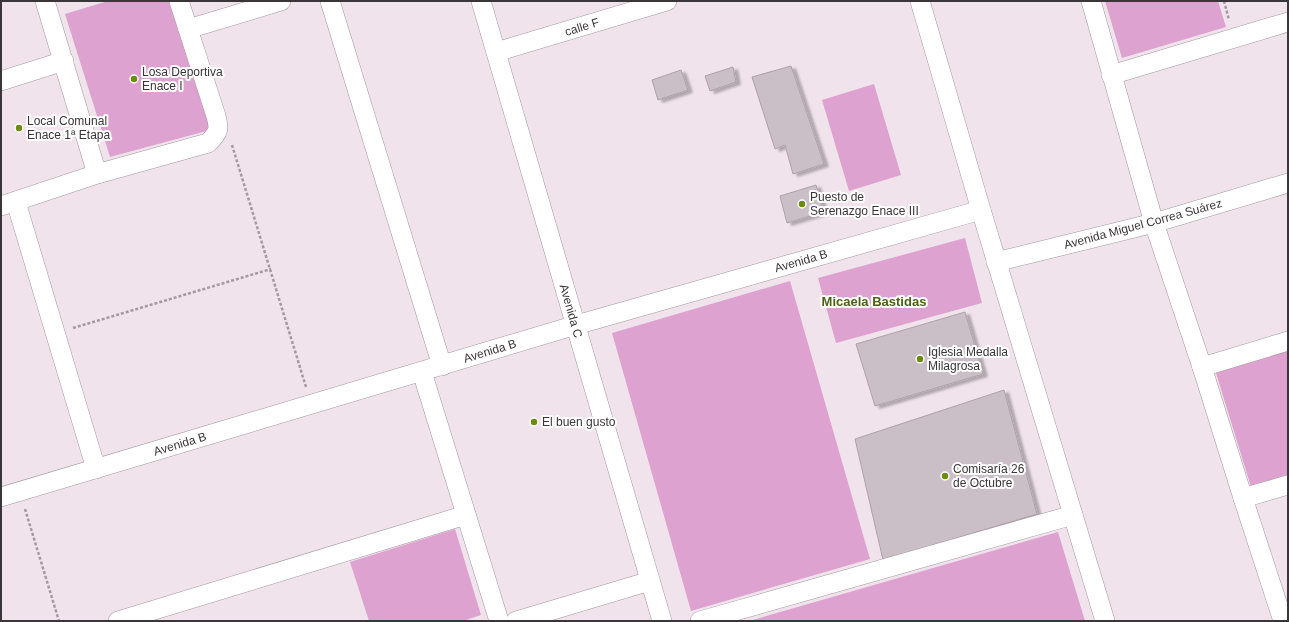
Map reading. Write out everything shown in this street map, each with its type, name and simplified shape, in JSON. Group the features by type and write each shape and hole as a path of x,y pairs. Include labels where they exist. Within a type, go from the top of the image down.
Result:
{"street":[{"path":"45,1 97,174"},
{"path":"96,468 55,333 8,204 97,174 208,144 216,136 219,127 216,116 179,1"},
{"path":"188,29 281,1"},
{"path":"330,1 442,366"},
{"name":"Avenida C","path":"481,1 662,621"},
{"name":"calle F","path":"496,52 667,1"},
{"path":"920,1 996,262 1105,621"},
{"path":"1091,1 1154,223 1202,367 1242,498 1283,621"},
{"path":"1111,75 1288,22"},
{"path":"1,81 64,62"},
{"name":"Avenida Miguel Correa Suárez","path":"996,262 1154,223 1288,183"},
{"name":"Avenida B","path":"1,497 576,325 981,210"},
{"path":"1202,367 1288,341"},
{"path":"422,372 499,621"},
{"path":"1242,498 1288,485"},
{"path":"118,621 466,515"},
{"path":"700,621 1073,515"},
{"path":"516,621 650,580"}],"path":[{"path":"231,141 311,404"},
{"path":"55,333 271,269"},
{"path":"19,492 58,621"}],"shaded area":[{"path":"108,1 172,1 214,129 110,157 65,14"},
{"path":"1105,1 1218,1 1226,27 1122,58"},
{"path":"874,84 901,175 849,191 822,100"},
{"path":"965,238 982,303 836,343 818,278"},
{"path":"790,281 870,559 691,611 612,333"},
{"path":"1288,350 1288,475 1251,487 1216,373"},
{"path":"455,529 481,615 463,621 369,621 350,562"},
{"path":"1058,532 1085,621 749,621"}],"building":[{"path":"791,66 824,164 793,174 785,145 775,149 752,77"},
{"path":"733,67 736,82 710,91 705,76"},
{"path":"681,70 688,90 658,100 652,80"},
{"name":"Puesto de Serenazgo Enace III","path":"816,185 824,212 787,223 780,196"},
{"name":"Iglesia Medalla Milagrosa","path":"965,312 983,374 875,406 856,344"},
{"name":"Comisaría 26 de Octubre","path":"1004,390 1037,514 883,560 855,439"}],"place":[{"name":"Losa Deportiva Enace I","path":"134,79"},
{"name":"Local Comunal Enace 1ª Etapa","path":"19,128"},
{"name":"Puesto de Serenazgo Enace III","path":"802,204"},
{"name":"Iglesia Medalla Milagrosa","path":"920,359"},
{"name":"El buen gusto","path":"534,422"},
{"name":"Comisaría 26 de Octubre","path":"945,476"}],"district":[{"name":"Micaela Bastidas","path":"874,301"}]}
